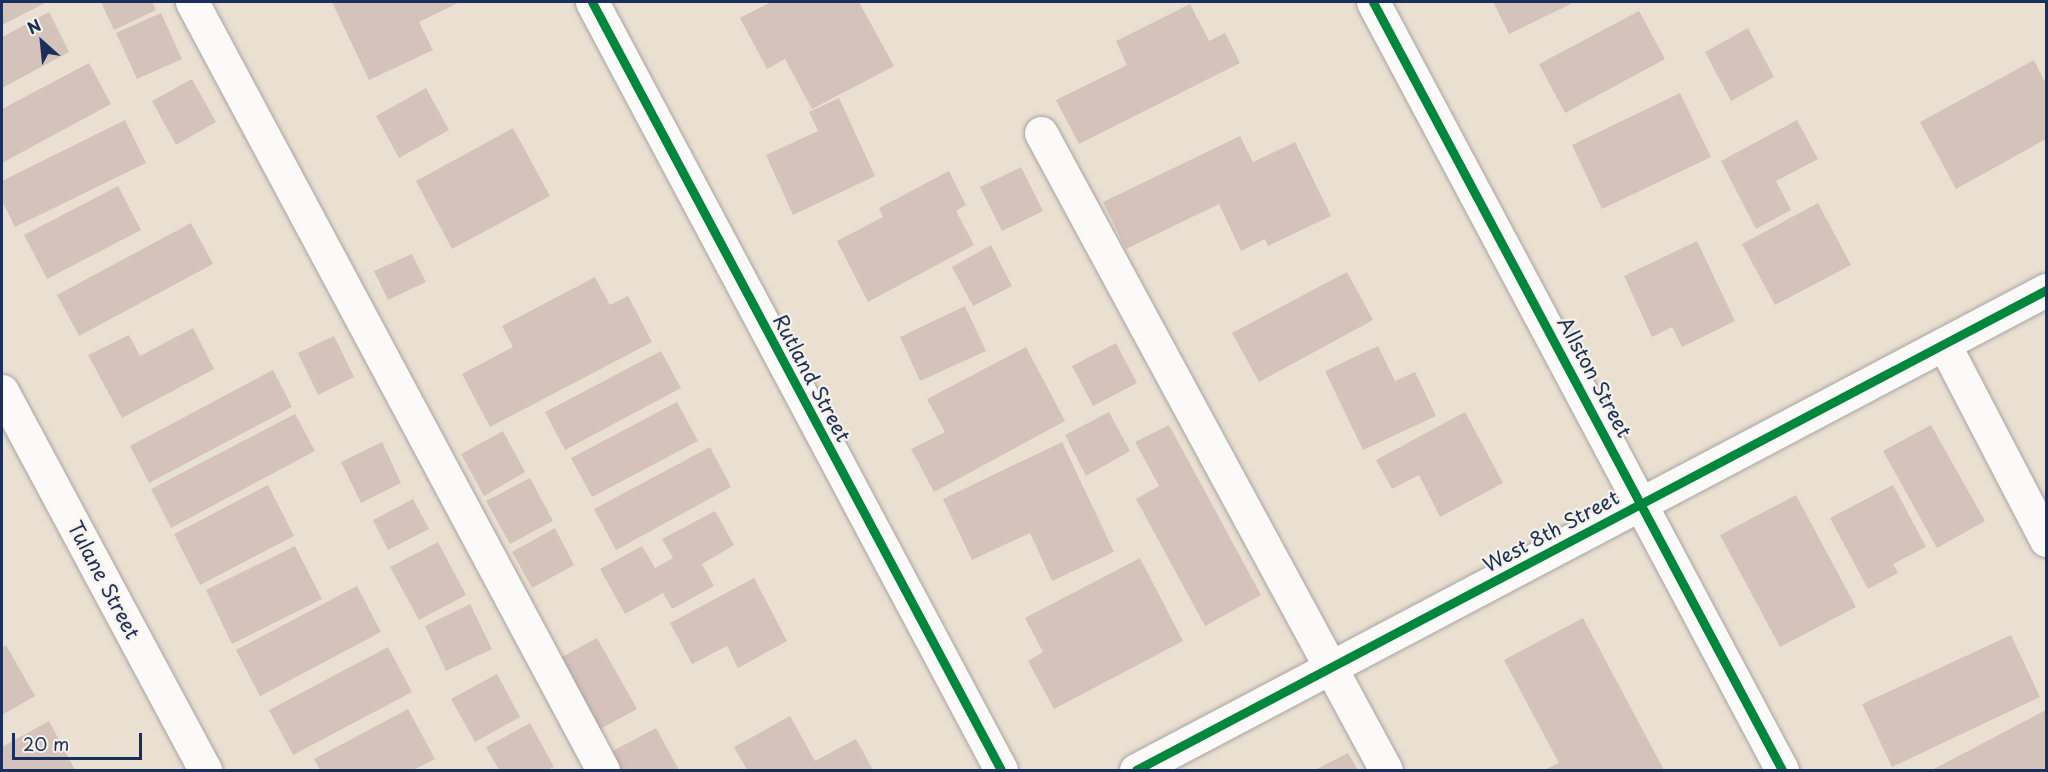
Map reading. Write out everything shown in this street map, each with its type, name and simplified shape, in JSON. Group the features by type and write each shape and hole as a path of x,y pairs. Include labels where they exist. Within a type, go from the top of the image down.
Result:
{"street":[{"path":"192,2 603,771"},
{"name":"Rutland Street","path":"592,2 1001,771"},
{"name":"Allston Street","path":"1374,2 1642,503 1782,771"},
{"path":"1041,133 1332,667 1386,771"},
{"name":"West 8th Street","path":"1136,771 2046,290"},
{"path":"1944,344 2046,540"},
{"name":"Tulane Street","path":"2,391 205,771"}],"building":[{"path":"2,2 47,2 2,25"},
{"path":"101,2 152,2 156,10 114,30"},
{"path":"332,2 460,2 419,22 433,50 369,80"},
{"path":"771,2 859,2 894,66 812,109 785,59 767,69 740,18"},
{"path":"1493,2 1575,2 1509,34"},
{"path":"1190,4 1209,41 1225,33 1240,63 1079,144 1056,100 1127,65 1116,41"},
{"path":"1639,11 1665,59 1565,113 1539,64"},
{"path":"49,12 69,52 2,88 2,37"},
{"path":"161,13 182,59 137,79 116,33"},
{"path":"1748,28 1774,77 1731,101 1705,52"},
{"path":"2034,60 2046,84 2046,139 1956,189 1920,122"},
{"path":"89,63 111,104 2,163 2,109"},
{"path":"192,79 216,122 176,145 152,101"},
{"path":"426,88 449,130 399,158 376,116"},
{"path":"1680,93 1711,157 1602,209 1572,145"},
{"path":"839,98 875,176 793,215 766,155 818,131 809,112"},
{"path":"125,120 146,163 15,227 2,201 2,181"},
{"path":"1797,120 1818,159 1776,181 1791,210 1756,229 1721,161"},
{"path":"513,128 550,196 452,249 416,181"},
{"path":"1240,136 1253,162 1295,142 1331,216 1268,246 1265,239 1241,251 1219,204 1126,249 1103,202"},
{"path":"1021,167 1043,211 1002,231 980,187"},
{"path":"949,171 966,205 956,211 974,245 868,302 837,241 883,217 879,208"},
{"path":"118,186 141,230 47,279 24,235"},
{"path":"1818,203 1851,265 1775,305 1742,244"},
{"path":"191,223 213,264 79,336 57,295"},
{"path":"1697,241 1735,321 1682,347 1672,327 1652,337 1624,276"},
{"path":"991,245 1012,286 973,306 952,267"},
{"path":"412,254 426,282 388,300 374,271"},
{"path":"1347,272 1373,320 1259,382 1232,333"},
{"path":"595,277 610,305 628,296 652,342 490,427 462,374 513,347 502,326"},
{"path":"965,306 986,351 920,381 900,337"},
{"path":"193,328 214,369 122,418 88,355 129,335 140,356"},
{"path":"334,336 354,377 318,395 298,353"},
{"path":"1116,343 1137,383 1093,406 1072,366"},
{"path":"1378,346 1395,381 1415,372 1436,416 1363,450 1325,371"},
{"path":"1026,347 1065,421 934,492 911,449 945,432 927,399"},
{"path":"661,351 681,388 565,450 545,412"},
{"path":"273,370 292,407 149,483 130,446"},
{"path":"677,402 698,441 592,497 571,458"},
{"path":"1109,412 1130,451 1086,476 1065,435"},
{"path":"1465,412 1503,483 1440,517 1419,475 1392,489 1376,460"},
{"path":"295,414 315,451 171,528 151,489"},
{"path":"1169,425 1261,595 1205,626 1136,499 1159,486 1135,442"},
{"path":"1931,425 1985,521 1937,548 1883,451"},
{"path":"503,431 525,472 484,496 461,454"},
{"path":"382,442 401,483 361,503 341,462"},
{"path":"1062,442 1114,552 1052,581 1030,533 972,560 943,499"},
{"path":"710,447 731,487 616,550 594,509"},
{"path":"530,478 553,521 510,544 486,501"},
{"path":"268,485 294,536 200,585 174,534"},
{"path":"1893,485 1926,547 1893,564 1898,573 1868,589 1830,518"},
{"path":"1796,495 1856,607 1780,647 1720,535"},
{"path":"413,499 429,529 388,550 373,520"},
{"path":"715,511 734,545 702,564 714,586 672,609 663,593 625,614 600,569 642,546 655,568 673,558 662,539"},
{"path":"555,528 574,565 532,588 512,552"},
{"path":"438,542 466,595 419,620 390,567"},
{"path":"295,546 322,599 232,644 206,590"},
{"path":"1140,558 1183,641 1054,709 1028,661 1043,652 1025,618"},
{"path":"754,578 787,641 738,668 727,646 692,664 670,623"},
{"path":"357,586 381,632 260,696 236,650"},
{"path":"470,604 492,649 446,671 425,626"},
{"path":"1583,618 1664,770 1544,770 1559,763 1504,660"},
{"path":"2011,635 2040,697 1892,767 1862,704"},
{"path":"597,638 637,709 600,729 560,658"},
{"path":"6,645 35,696 2,715 2,648"},
{"path":"388,647 412,692 293,755 269,710"},
{"path":"497,674 520,717 475,742 451,699"},
{"path":"408,709 435,759 413,770 320,770 314,759"},
{"path":"2046,710 2046,770 1932,770"},
{"path":"790,716 815,761 856,739 873,770 747,770 734,747"},
{"path":"49,721 75,770 2,770 2,747"},
{"path":"530,723 554,767 547,770 499,770 486,747"},
{"path":"656,728 679,770 615,770 607,754"},
{"path":"1348,753 1358,770 1315,770"}],"cycle path":[{"path":"592,2 1001,770"},
{"path":"1373,2 1782,770"},
{"path":"1136,770 2046,290"}]}
